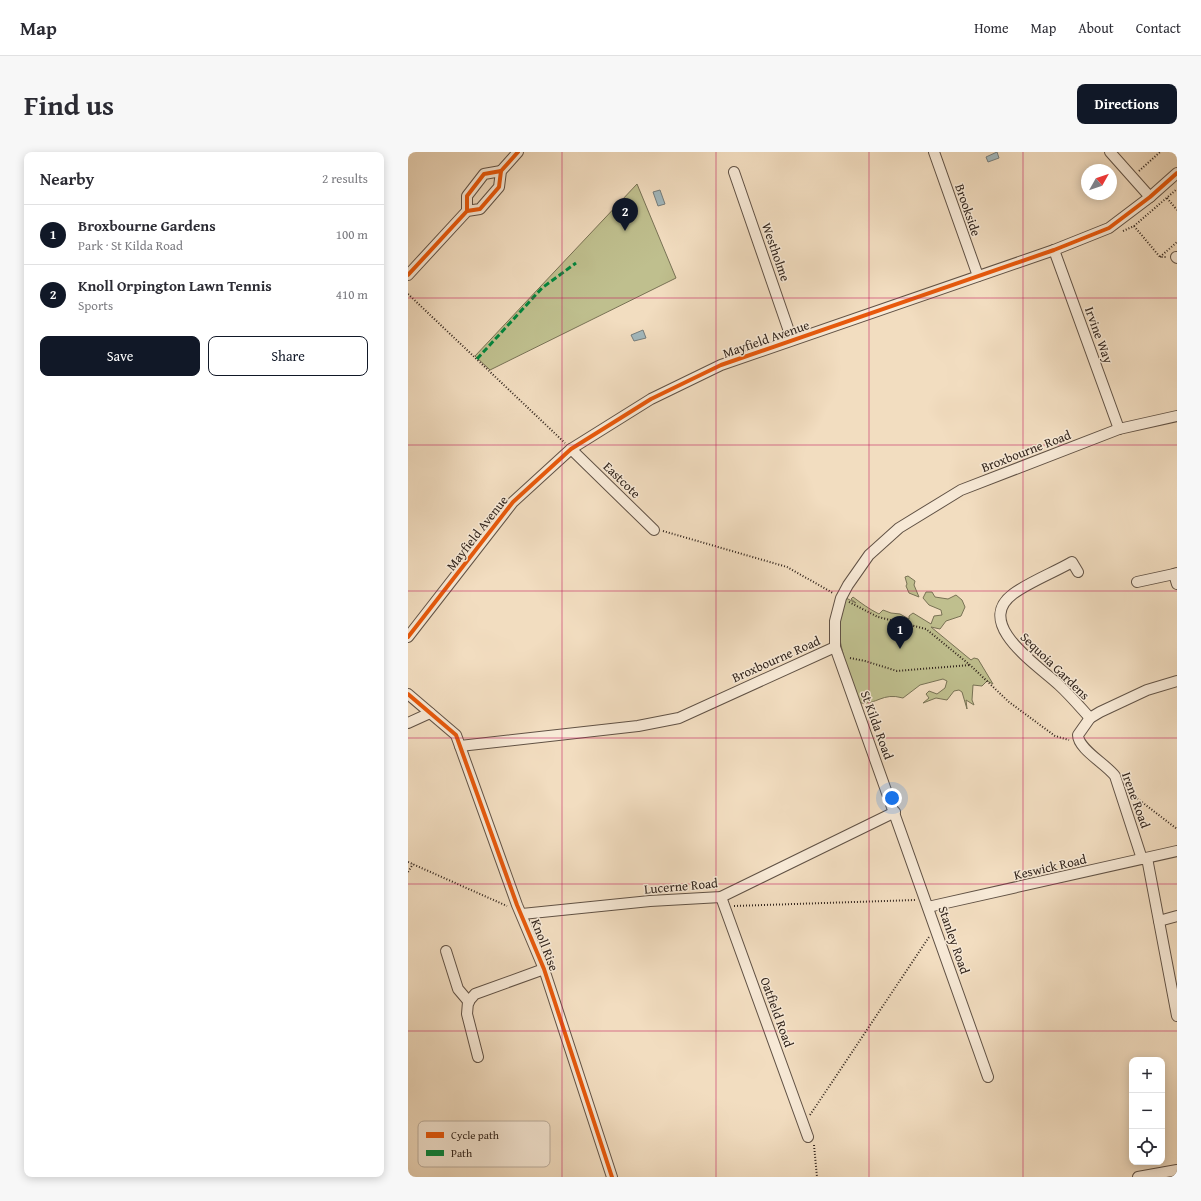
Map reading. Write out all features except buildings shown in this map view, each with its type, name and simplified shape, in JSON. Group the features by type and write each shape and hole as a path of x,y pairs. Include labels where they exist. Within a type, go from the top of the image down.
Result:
{"street":[{"path":"408,275 467,211 480,209 499,187 501,171 518,152"},
{"name":"Brookside","path":"934,152 978,276"},
{"path":"1110,152 1150,197"},
{"path":"467,211 467,196 484,174 501,171"},
{"name":"Westholme","path":"734,172 792,340"},
{"name":"Mayfield Avenue","path":"408,637 513,502 571,449 651,399 714,368 1054,250 1109,228 1150,197 1177,173"},
{"name":"Irvine Way","path":"1054,250 1119,429"},
{"name":"Broxbourne Road","path":"460,746 638,726 679,718 836,647 835,621 841,598 861,565 878,546 899,528 929,508 961,490 1119,429 1177,416"},
{"name":"Eastcote","path":"571,449 654,530"},
{"name":"Sequoia Gardens","path":"1078,572 1072,562 1013,594 1005,604 1000,615 1003,630 1011,642 1022,654 1060,686 1090,718"},
{"path":"1137,582 1176,573 1177,584"},
{"name":"St Kilda Road","path":"836,647 895,812"},
{"path":"1078,740 1078,735 1090,718 1147,690 1177,681"},
{"name":"Knoll Rise","path":"408,694 456,735 520,910 544,969 608,1176"},
{"path":"408,723 430,713"},
{"name":"Irene Road","path":"1078,740 1081,745 1109,768 1115,776 1145,859 1159,920 1177,1016"},
{"name":"Lucerne Road","path":"520,910 650,901 723,902 895,812"},
{"name":"Stanley Road","path":"895,812 988,1077"},
{"name":"Keswick Road","path":"927,904 1177,852"},
{"name":"Oatfield Road","path":"723,902 808,1137"},
{"path":"1159,920 1177,916"},
{"path":"446,951 458,989 469,1002"},
{"path":"478,1056 467,1014 469,1002 475,994 544,969"},
{"path":"1138,1177 1177,1170"}],"path":[{"path":"1132,177 1160,152"},
{"path":"1134,226 1177,189"},
{"path":"1167,198 1177,210"},
{"path":"1125,215 1160,257 1177,258"},
{"path":"408,294 571,449"},
{"path":"654,530 666,531 787,567 878,617 926,629 970,665 1009,702 1054,736 1078,740"},
{"path":"850,658 870,662 897,671 970,665"},
{"path":"1118,784 1177,829"},
{"path":"408,862 505,906 520,910"},
{"path":"408,872 413,864"},
{"path":"723,902 927,904"},
{"path":"804,1124 936,927"},
{"path":"808,1137 815,1146 817,1177"}],"green space":[{"path":"637,184 676,278 490,370 475,356"},
{"path":"908,576 915,581 914,585 919,597 909,593 906,586 907,584 905,577"},
{"path":"926,592 932,592 935,597 948,599 956,595 962,600 965,607 961,616 946,621 940,629 931,627 971,660 974,658 978,659 993,684 987,681 982,686 973,685 972,700 974,705 966,700 967,709 962,692 959,690 954,691 947,700 936,698 923,703 929,698 926,694 929,691 937,694 945,688 947,681 943,679 920,685 903,698 885,697 871,702 860,703 846,664 839,634 840,618 846,598 856,603 851,599 853,597 879,614 883,610 900,614 909,619 909,616 913,613 931,624 934,616 942,615 941,610 929,605 923,598"}],"water":[{"path":"997,152 999,158 988,162 986,157"},
{"path":"660,190 665,204 658,206 653,192"},
{"path":"643,330 646,338 634,341 631,335"}],"marked path":[{"path":"477,359 542,288 576,263"}],"cycle path":[{"path":"408,275 467,211 480,209 499,187 501,171 518,152"},
{"path":"467,211 467,196 484,174 501,171"},
{"path":"408,637 513,502 571,449 651,399 721,365 1054,250 1109,228 1150,197 1177,173"},
{"path":"408,694 456,735 517,905 544,969 612,1177"}],"place":[{"name":"Knoll Orpington Lawn Tennis","path":"625,231"},
{"name":"Broxbourne Gardens","path":"900,649"}]}
